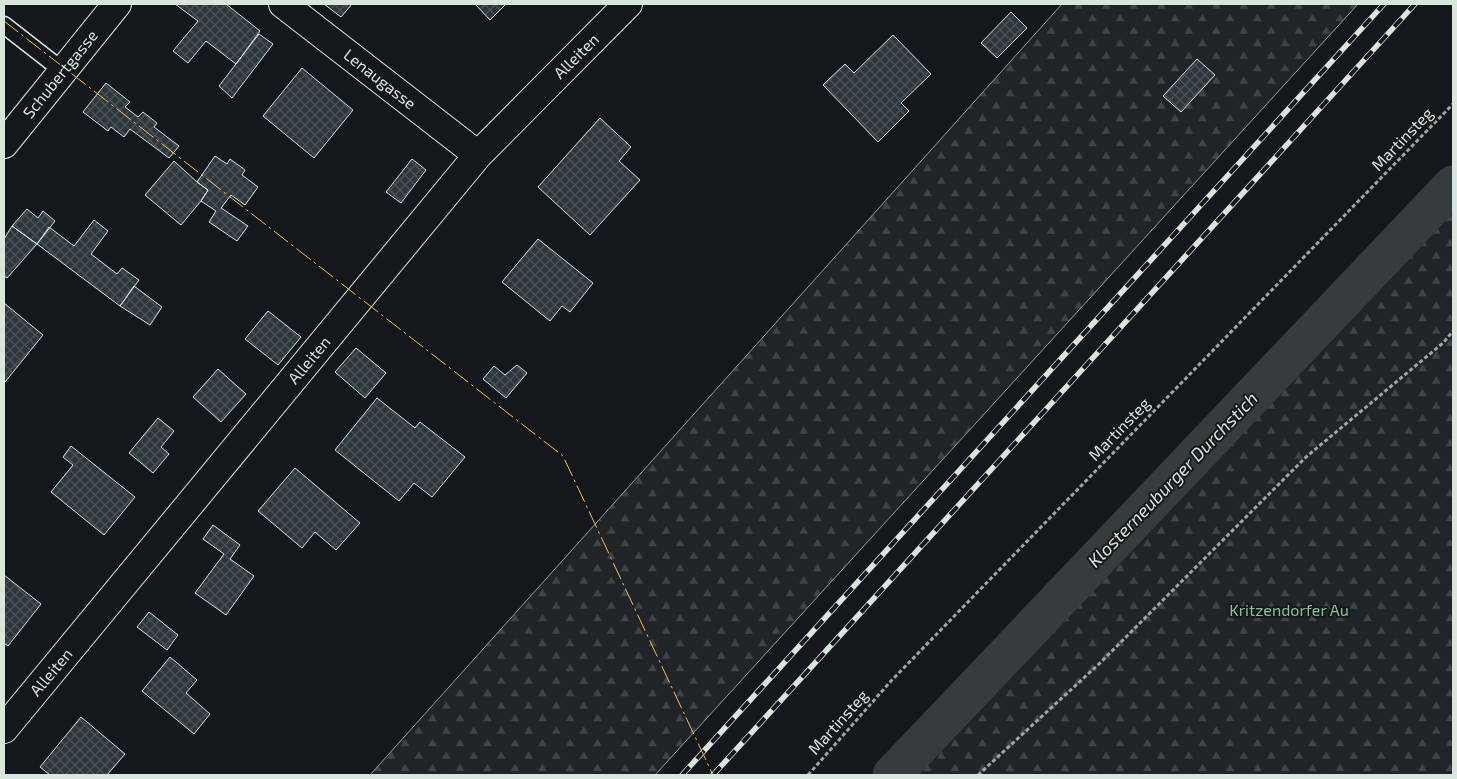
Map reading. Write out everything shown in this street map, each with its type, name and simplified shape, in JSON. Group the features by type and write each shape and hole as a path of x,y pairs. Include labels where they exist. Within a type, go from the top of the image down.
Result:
{"street":[{"name":"Schubertgasse","path":"4,144 117,4"},
{"name":"Lenaugasse","path":"283,4 478,155"},
{"name":"Alleiten","path":"4,729 478,155 628,4"}],"lane":[{"path":"4,24 63,71"}],"path":[{"name":"Martinsteg","path":"808,775 891,681 1453,104"},
{"path":"978,775 1100,663 1306,457 1443,342 1453,331"}],"green space":[{"path":"1062,4 1358,4 655,775 370,775"},
{"name":"Kritzendorfer Au","path":"1453,192 1453,775 908,775"}],"building":[{"path":"175,4 226,4 260,31 236,64 206,41 188,63 173,51 198,21"},
{"path":"324,4 352,4 341,17"},
{"path":"475,4 506,4 490,20"},
{"path":"1011,12 1027,28 997,58 981,43"},
{"path":"259,34 273,44 232,98 219,86"},
{"path":"893,35 931,74 901,103 909,111 878,142 823,85 845,64 854,73"},
{"path":"1197,59 1215,75 1181,112 1163,96"},
{"path":"302,68 353,110 314,158 263,116"},
{"path":"106,83 130,102 125,107 138,117 143,112 157,123 154,127 179,146 169,158 130,129 124,137 111,127 108,131 83,112"},
{"path":"600,118 631,147 619,161 640,180 590,235 538,187"},
{"path":"215,156 227,164 230,159 245,170 242,175 258,187 245,205 231,195 221,208 248,226 237,241 209,222 216,211 201,201 208,190 197,182"},
{"path":"412,159 426,170 401,203 386,192"},
{"path":"174,161 208,190 181,225 145,195"},
{"path":"27,209 38,218 43,211 55,221 37,244 12,226"},
{"path":"94,220 108,231 91,254 117,274 122,268 139,280 120,306 37,244 49,227 74,246"},
{"path":"12,226 37,244 7,278 4,276 4,239"},
{"path":"538,239 593,283 570,312 562,306 550,321 502,282"},
{"path":"134,286 162,307 150,325 120,306"},
{"path":"4,303 43,335 5,382 4,380"},
{"path":"268,311 301,337 278,365 245,339"},
{"path":"356,348 386,373 365,398 335,372"},
{"path":"517,365 527,373 506,398 483,379 494,366 505,375"},
{"path":"218,369 246,394 221,422 193,397"},
{"path":"377,398 415,428 420,422 465,457 432,497 414,483 399,501 335,450"},
{"path":"158,418 174,431 161,447 169,454 153,473 129,453"},
{"path":"71,446 135,497 104,535 51,492 73,465 63,457"},
{"path":"295,468 360,523 336,550 315,532 302,548 258,511"},
{"path":"213,525 240,545 230,559 254,576 226,615 195,593 224,554 203,539"},
{"path":"4,575 41,604 8,646 4,643"},
{"path":"149,612 178,635 167,650 137,627"},
{"path":"170,657 197,680 186,693 210,714 194,734 142,691"},
{"path":"81,717 125,754 107,775 50,775 40,767"}],"waterway":[{"name":"Klosterneuburger Durchstich","path":"892,775 1453,185"}],"railway":[{"path":"682,775 1384,4"},
{"path":"713,775 1415,4"}],"power":[{"path":"4,21 563,456 713,775"}]}
